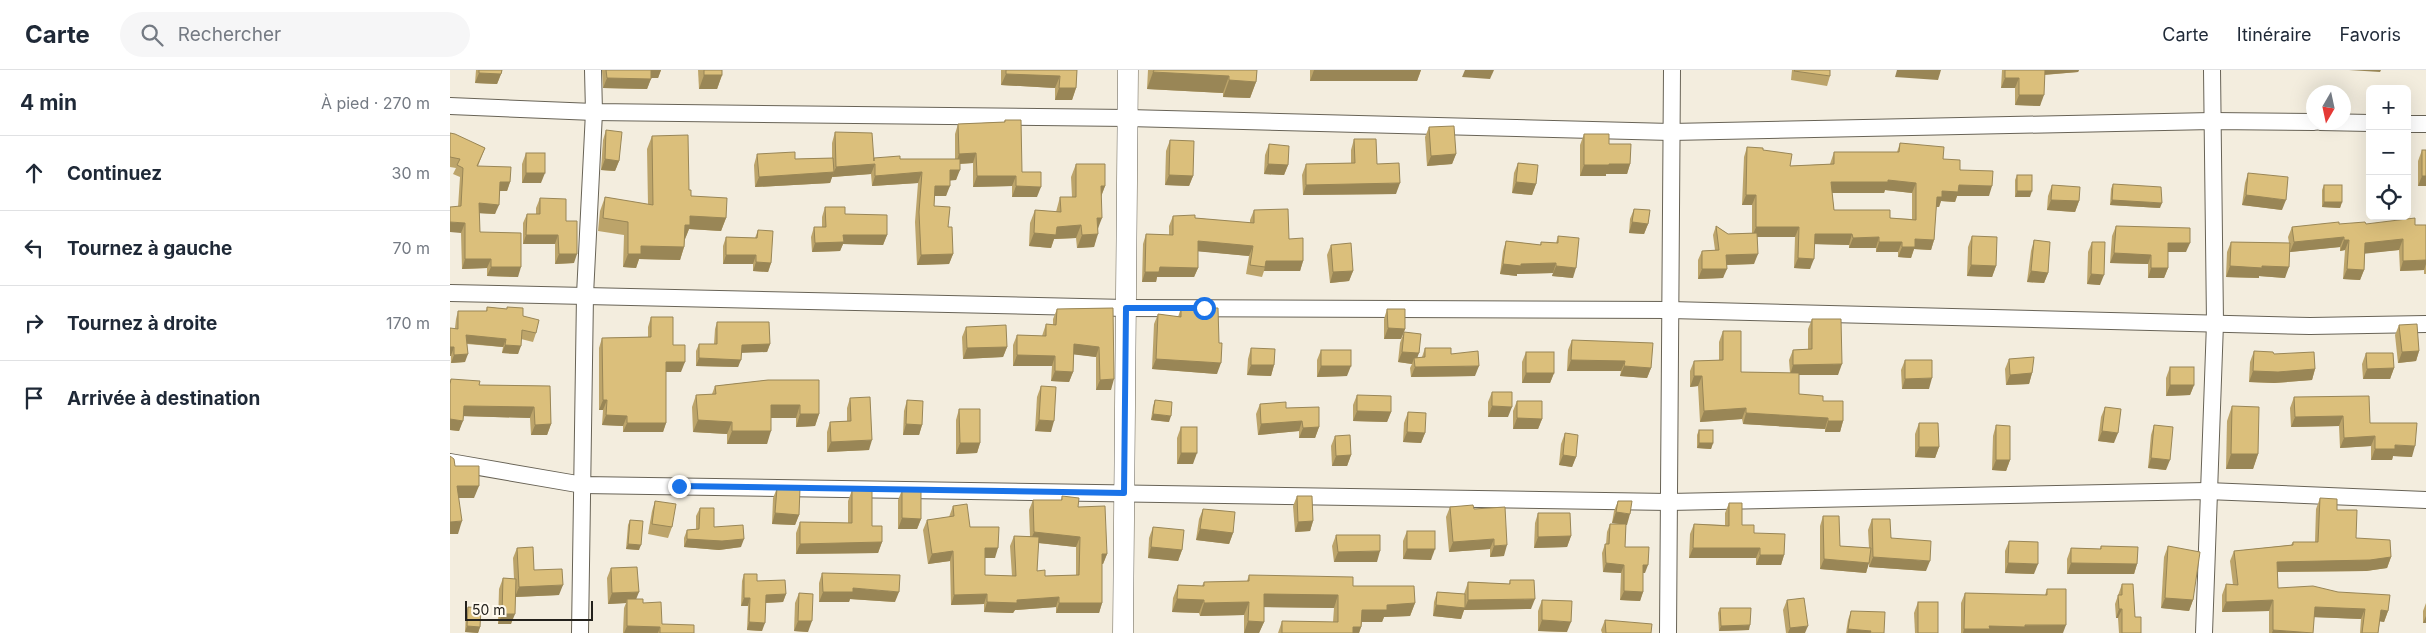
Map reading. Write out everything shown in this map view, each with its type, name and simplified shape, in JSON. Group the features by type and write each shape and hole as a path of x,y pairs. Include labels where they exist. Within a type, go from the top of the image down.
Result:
{"street":[{"path":"580,633 585,295 594,112 593,70"},
{"path":"1123,633 1128,70"},
{"path":"1668,633 1672,70"},
{"path":"2204,633 2207,491 2215,323 2212,70"},
{"path":"450,106 594,112 1128,118 1671,132 2212,121 2306,122"},
{"path":"2351,123 2366,123"},
{"path":"2411,124 2426,124"},
{"path":"450,293 1126,308 1670,310 2310,326 2426,324"},
{"path":"450,462 583,485 1669,502 2207,491 2426,500"}],"building":[{"path":"479,70 502,70 501,74 479,73"},
{"path":"606,70 651,70 651,79 607,78"},
{"path":"704,70 722,70 722,75 704,75"},
{"path":"1006,70 1077,70 1076,88 1059,88 1060,76 1006,74"},
{"path":"1154,70 1257,70 1256,82 1229,80 1229,76 1153,72"},
{"path":"1830,70 1830,76 1794,71"},
{"path":"2005,70 2045,70 2044,95 2019,95 2019,78 2005,78"},
{"path":"1005,120 1021,120 1022,172 1041,172 1041,187 1016,186 1016,176 977,176 976,153 959,154 958,124 1005,122"},
{"path":"1454,126 1456,154 1431,156 1429,127"},
{"path":"606,130 622,132 619,161 605,159"},
{"path":"835,132 872,133 874,161 874,158 900,156 900,159 960,159 960,170 950,170 950,186 935,186 934,206 950,207 948,227 952,227 953,254 921,255 919,212 922,172 875,176 875,164 836,167"},
{"path":"450,133 485,148 477,166 511,167 510,182 500,182 499,205 479,203 480,232 521,233 521,267 491,267 491,259 465,259 465,223 450,222 450,207 461,206 463,168 457,165 460,159 450,157"},
{"path":"1584,134 1609,134 1609,144 1631,144 1630,164 1584,165"},
{"path":"688,135 689,190 691,190 691,196 727,198 726,218 690,216 690,225 685,225 684,247 641,246 641,254 628,254 628,222 603,218 605,197 653,205 652,136"},
{"path":"1354,139 1376,139 1377,164 1399,163 1400,183 1306,185 1306,164 1355,163"},
{"path":"1170,140 1194,141 1193,176 1169,175"},
{"path":"1900,143 1944,147 1943,159 1960,160 1960,170 1993,171 1992,186 1959,185 1958,192 1942,191 1942,197 1937,197 1934,240 1915,239 1915,247 1902,247 1902,242 1879,242 1879,237 1853,238 1852,234 1815,234 1814,259 1798,258 1799,227 1756,227 1756,195 1746,195 1747,147 1792,154 1790,166 1834,164 1834,152 1899,152","holes":["1888,180 1916,183 1916,220 1890,218 1890,210 1834,210 1831,182 1888,182"]},
{"path":"1269,144 1289,146 1288,165 1268,164"},
{"path":"2422,150 2426,150 2426,176 2422,176"},
{"path":"795,152 795,159 833,158 834,172 759,177 757,154"},
{"path":"526,153 545,153 545,173 526,173"},
{"path":"1518,163 1538,165 1536,184 1516,182"},
{"path":"1076,164 1105,164 1105,186 1101,186 1102,218 1097,218 1098,234 1082,235 1081,225 1057,227 1056,235 1034,233 1035,210 1061,212 1060,197 1076,197"},
{"path":"2248,173 2288,177 2286,200 2246,195"},
{"path":"2017,175 2032,175 2032,191 2017,191"},
{"path":"2113,184 2161,187 2162,203 2112,200"},
{"path":"2052,185 2080,187 2079,201 2051,200"},
{"path":"2324,185 2342,185 2342,202 2324,202"},
{"path":"540,198 566,199 566,221 577,221 577,254 559,254 558,235 526,235 527,214 540,214"},
{"path":"825,207 845,207 845,214 887,215 887,235 843,235 844,242 815,243 814,227 826,227"},
{"path":"1288,209 1289,239 1303,238 1303,261 1266,261 1265,267 1250,265 1253,246 1198,241 1198,268 1160,267 1159,272 1145,272 1146,234 1173,235 1173,216 1195,215 1195,218 1254,223 1254,210"},
{"path":"1634,209 1650,210 1648,224 1632,222"},
{"path":"2415,218 2415,225 2426,225 2426,260 2403,261 2403,239 2365,243 2364,270 2347,269 2349,240 2344,240 2344,237 2294,242 2292,227 2339,222 2339,224 2365,222 2366,224"},
{"path":"1716,226 1728,234 1757,233 1758,254 1726,255 1727,269 1702,269 1702,251 1719,250"},
{"path":"2116,226 2190,228 2190,243 2168,243 2168,268 2151,268 2151,255 2114,253"},
{"path":"758,230 773,231 771,263 756,262 756,255 726,255 726,237 757,238"},
{"path":"1558,236 1579,238 1576,268 1556,266 1556,263 1521,264 1521,266 1503,264 1506,241 1541,245 1541,242 1558,243"},
{"path":"1972,236 1997,237 1996,266 1971,265"},
{"path":"2034,240 2050,242 2048,273 2031,271"},
{"path":"2092,242 2105,242 2104,275 2091,274"},
{"path":"2231,242 2290,243 2289,267 2230,266"},
{"path":"1351,243 1353,271 1333,272 1331,245"},
{"path":"487,307 523,308 523,316 539,320 536,333 522,330 521,346 505,345 506,339 466,335 468,354 454,355 454,347 450,347 450,328 458,329 458,311 487,311"},
{"path":"1113,308 1114,379 1100,380 1099,347 1074,344 1073,372 1055,371 1055,356 1017,355 1017,335 1046,336 1046,324 1056,325 1057,309"},
{"path":"1181,308 1218,308 1219,343 1222,343 1221,363 1156,359 1158,314 1181,317"},
{"path":"1387,309 1405,309 1405,329 1388,328"},
{"path":"651,317 673,317 673,345 685,345 685,362 666,362 666,423 627,423 627,416 606,415 607,400 603,400 602,338 651,337"},
{"path":"1812,319 1841,319 1842,364 1793,365 1793,350 1812,349"},
{"path":"717,322 769,322 770,344 742,345 741,360 699,358 699,344 717,344"},
{"path":"2417,324 2419,351 2402,352 2399,325"},
{"path":"1006,325 1007,347 967,348 966,327"},
{"path":"1723,331 1741,331 1741,372 1799,373 1799,394 1823,396 1823,401 1843,401 1843,421 1828,421 1828,418 1746,413 1746,408 1704,411 1702,376 1694,376 1694,361 1723,360"},
{"path":"1404,332 1421,334 1419,353 1402,352"},
{"path":"1572,340 1653,343 1651,368 1624,366 1625,361 1571,360"},
{"path":"1251,348 1275,349 1274,365 1251,365"},
{"path":"1425,348 1451,348 1451,354 1478,351 1479,366 1415,367 1414,358 1425,357"},
{"path":"1321,350 1351,350 1351,366 1321,366"},
{"path":"2254,351 2273,352 2274,354 2314,352 2315,369 2278,372 2253,371"},
{"path":"1526,352 1554,352 1554,373 1526,373"},
{"path":"2366,353 2393,353 2394,368 2367,369"},
{"path":"2034,357 2032,373 2010,375 2009,359"},
{"path":"1905,360 1932,360 1932,378 1905,379"},
{"path":"2170,367 2194,367 2194,385 2170,385"},
{"path":"451,379 480,381 479,385 550,386 551,424 535,425 534,407 464,406 463,421 450,419"},
{"path":"768,380 819,380 819,414 800,414 800,405 771,405 771,431 732,431 732,422 698,420 696,395 716,394 715,386"},
{"path":"1041,386 1056,387 1054,421 1039,420"},
{"path":"1492,392 1512,392 1512,407 1492,406"},
{"path":"1357,395 1391,396 1391,412 1357,411"},
{"path":"2369,396 2370,423 2417,423 2415,446 2395,445 2395,449 2375,449 2375,436 2344,438 2343,416 2295,417 2294,397"},
{"path":"870,397 872,440 831,442 830,422 851,421 850,398"},
{"path":"907,400 923,401 922,425 906,424"},
{"path":"1155,400 1172,402 1171,416 1153,414"},
{"path":"1517,401 1542,401 1542,419 1517,418"},
{"path":"1286,402 1286,408 1319,407 1319,427 1303,428 1302,421 1261,424 1260,404"},
{"path":"2232,406 2259,407 2258,454 2231,454"},
{"path":"2105,407 2121,409 2118,433 2102,431"},
{"path":"959,409 980,409 980,443 960,443"},
{"path":"1408,412 1426,413 1425,433 1407,432"},
{"path":"1919,423 1938,423 1939,447 1919,447"},
{"path":"1996,425 2010,426 2010,460 1996,460"},
{"path":"2154,425 2173,427 2170,460 2151,458"},
{"path":"1181,427 1197,427 1197,453 1181,453"},
{"path":"1699,430 1713,430 1713,443 1699,443"},
{"path":"1565,433 1578,435 1576,457 1563,455"},
{"path":"1350,435 1351,455 1336,456 1335,436"},
{"path":"450,456 454,459 455,466 479,466 479,486 457,486 462,521 450,522"},
{"path":"777,488 800,488 799,515 775,513"},
{"path":"852,490 872,491 872,526 882,526 882,542 800,544 800,522 852,523"},
{"path":"902,490 921,490 921,519 902,518"},
{"path":"1062,496 1079,498 1078,507 1105,506 1107,554 1102,554 1102,603 1059,603 1059,597 1017,600 1017,603 987,602 987,594 954,595 953,551 932,554 927,520 954,516 953,506 967,504 970,527 999,527 998,548 985,548 985,575 1016,576 1014,536 1039,537 1037,571 1045,570 1045,576 1079,575 1080,537 1034,532 1033,500 1062,500"},
{"path":"1297,496 1312,496 1313,521 1298,522"},
{"path":"2320,498 2337,499 2337,510 2357,510 2356,538 2390,540 2391,557 2370,560 2277,562 2278,588 2313,586 2338,592 2390,595 2388,611 2381,610 2378,633 2362,633 2365,609 2315,607 2313,633 2273,630 2273,600 2226,602 2226,584 2238,585 2234,551 2293,545 2293,542 2318,542"},
{"path":"655,501 676,504 672,527 652,524"},
{"path":"1618,501 1632,501 1630,514 1616,512"},
{"path":"1729,503 1742,503 1742,525 1754,525 1754,533 1785,534 1784,555 1760,555 1760,548 1693,548 1694,524 1729,526"},
{"path":"1473,505 1474,509 1505,507 1507,545 1494,546 1494,539 1453,542 1450,507"},
{"path":"700,508 714,508 714,527 743,525 744,539 722,541 687,539 687,530 699,529"},
{"path":"1203,509 1235,512 1233,533 1200,529"},
{"path":"1538,513 1570,513 1571,536 1538,537"},
{"path":"1823,516 1839,516 1840,546 1871,548 1869,563 1824,559"},
{"path":"1872,519 1890,519 1891,538 1931,541 1930,561 1873,557"},
{"path":"630,520 643,521 641,545 628,544"},
{"path":"1610,524 1626,524 1625,547 1649,547 1648,565 1643,565 1643,592 1624,591 1624,565 1606,563 1605,544 1609,544"},
{"path":"1153,527 1184,530 1182,550 1151,547"},
{"path":"1407,531 1435,531 1435,549 1407,549"},
{"path":"1336,535 1380,535 1380,551 1338,552"},
{"path":"2009,541 2038,542 2038,564 2008,563"},
{"path":"2101,546 2138,547 2137,564 2071,563 2071,548 2101,549"},
{"path":"2168,546 2200,552 2193,600 2165,598"},
{"path":"533,547 534,570 562,569 563,585 519,587 517,548"},
{"path":"637,567 639,592 612,593 611,568"},
{"path":"822,573 900,575 899,592 853,588 853,592 823,592"},
{"path":"744,574 757,574 757,581 785,580 786,594 766,595 765,623 749,622 750,598 744,598"},
{"path":"1249,575 1353,577 1353,586 1414,586 1415,603 1387,605 1387,610 1362,610 1361,627 1353,627 1353,633 1282,633 1282,621 1338,622 1338,595 1264,594 1264,622 1248,621 1249,602 1204,603 1204,600 1177,599 1178,585 1204,586 1204,582 1249,581"},
{"path":"503,578 516,579 515,614 502,614"},
{"path":"1510,580 1534,580 1535,599 1468,600 1468,582 1510,584"},
{"path":"2122,584 2133,584 2135,617 2141,617 2141,633 2122,633 2122,609 2119,609 2118,595 2122,595"},
{"path":"2047,589 2066,589 2066,625 1989,626 1990,629 1964,629 1965,593 2047,595"},
{"path":"1437,592 1465,594 1465,608 1436,605"},
{"path":"799,593 813,594 812,621 798,621"},
{"path":"1804,598 1808,626 1790,628 1787,600"},
{"path":"627,599 643,599 643,603 661,602 662,624 694,625 694,633 660,633 660,627 627,626"},
{"path":"1542,600 1572,601 1571,622 1542,620"},
{"path":"1918,602 1938,602 1938,633 1918,633"},
{"path":"468,607 481,608 480,627 467,626"},
{"path":"1720,608 1751,608 1750,625 1721,626"},
{"path":"1851,611 1885,612 1884,633 1870,633 1871,631 1848,629"},
{"path":"1605,620 1652,624 1651,633 1606,633"}],"route":[{"path":"679,486 1124,493 1126,308 1204,308"}]}
